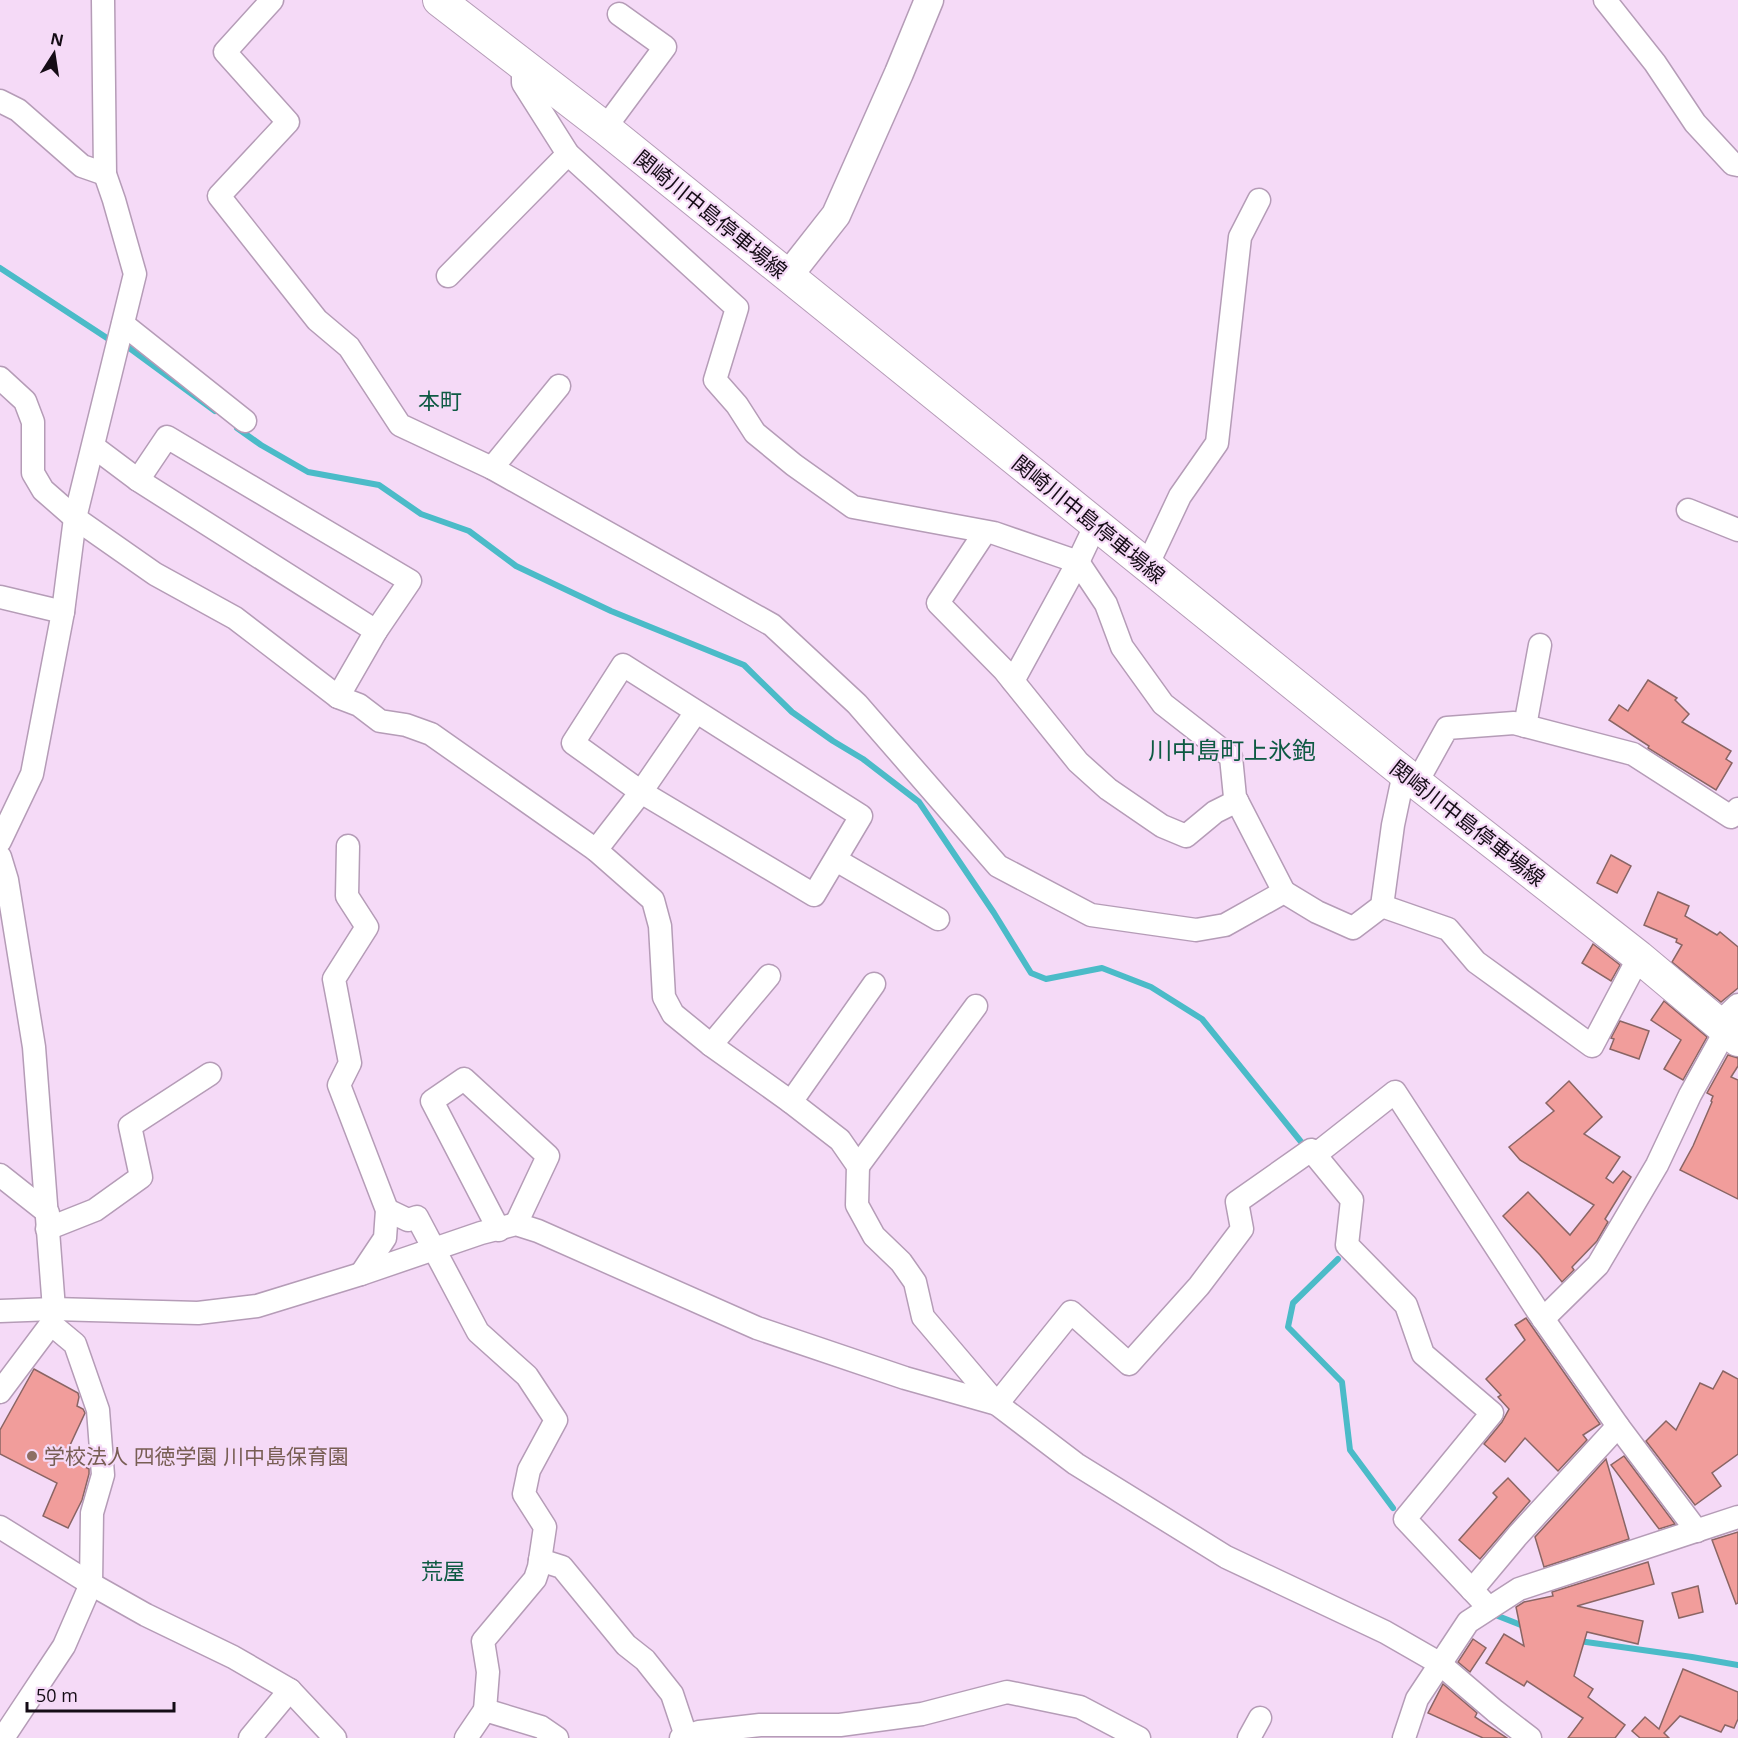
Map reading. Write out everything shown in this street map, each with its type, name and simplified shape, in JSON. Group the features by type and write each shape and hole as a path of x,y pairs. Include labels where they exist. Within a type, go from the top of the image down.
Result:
{"main road":[{"name":"関崎川中島停車場線","path":"439,0 605,128 1411,778 1639,957 1730,1025"}],"street":[{"path":"0,841 32,774 63,612 75,518 135,274 105,174 103,0"},
{"path":"272,0 225,52 288,122 219,196 317,320 349,347 400,425 492,468 772,625 857,704 998,866 1091,915 1196,930 1225,925 1284,892"},
{"path":"788,276 836,215 899,74 929,0"},
{"path":"1605,0 1655,63 1695,123 1733,164 1738,165"},
{"path":"605,128 665,47 619,14"},
{"path":"523,66 523,83 568,154 737,308 714,380 737,405 755,434 853,507 994,533 1078,562 1106,604 1122,646 1163,704 1231,757 1237,801 1284,892 1317,912 1353,928 1382,906 1393,825 1411,778 1448,728 1514,723 1633,754 1731,817 1738,809"},
{"path":"0,101 18,110 82,166 105,174"},
{"path":"448,276 568,154"},
{"path":"1147,566 1180,496 1217,443 1240,237 1258,200"},
{"path":"123,324 245,421"},
{"path":"0,378 25,401 33,422 33,473 43,490 75,518 155,574 235,618 338,697 359,705 380,721 406,725 431,734 596,850 653,900 660,926 664,997 672,1014 840,1140 858,1166"},
{"path":"492,468 559,386"},
{"path":"138,480 167,438 410,580 338,697"},
{"path":"94,447 138,480 376,632"},
{"path":"1688,510 1738,530"},
{"path":"1013,681 1078,562 1096,524"},
{"path":"985,532 938,603 1004,670 1078,762 1108,789 1162,826 1186,836 1215,812 1237,801"},
{"path":"0,597 63,612"},
{"path":"1525,726 1540,645"},
{"path":"623,665 861,816 814,895 641,792 573,743 623,665"},
{"path":"596,850 641,792 696,712"},
{"path":"348,846 347,896 367,927 334,979 350,1063 339,1085 387,1210 385,1238 361,1274"},
{"path":"0,857 7,880 34,1047 53,1316 75,1344 98,1410 103,1475 92,1513 91,1584 64,1646 3,1738"},
{"path":"836,860 938,919"},
{"path":"1382,906 1448,929 1476,963 1592,1046 1639,957"},
{"path":"711,1045 769,976"},
{"path":"791,1102 874,984"},
{"path":"976,1006 858,1166 857,1204 874,1236 901,1262 915,1282 923,1317 945,1346 997,1404 1076,1464 1226,1557 1385,1632 1439,1663 1530,1738"},
{"path":"1544,1319 1598,1265 1604,1256 1657,1165 1690,1095 1730,1025"},
{"path":"48,1221 95,1210 141,1177 130,1126 210,1074"},
{"path":"465,1079 548,1156 508,1227 432,1101 465,1079"},
{"path":"1315,1155 1395,1092 1544,1319 1618,1426 1697,1531"},
{"path":"997,1404 1071,1312 1129,1364 1199,1286 1242,1229 1237,1202 1311,1150 1353,1200 1347,1245 1406,1305 1423,1354 1492,1413 1405,1519 1489,1608"},
{"path":"0,1175 48,1221"},
{"path":"387,1210 408,1220 417,1217 478,1332 527,1376 556,1420 529,1470 524,1494 545,1527 535,1579 483,1641 488,1672 485,1710 466,1738"},
{"path":"0,1311 53,1316 198,1313 257,1306 482,1233 508,1227 538,1231 757,1328 905,1378 997,1404"},
{"path":"0,1392 53,1316"},
{"path":"1472,1590 1518,1535 1618,1426"},
{"path":"1404,1738 1417,1699 1439,1663 1468,1622 1489,1608 1519,1589 1738,1517"},
{"path":"0,1527 91,1584 146,1615 233,1657 290,1690 335,1738"},
{"path":"540,1560 562,1567 626,1645 645,1660 672,1694 693,1736 760,1725 840,1725 922,1714 1007,1692 1080,1707 1139,1738"},
{"path":"250,1738 290,1690"},
{"path":"485,1710 541,1727 557,1738"},
{"path":"1249,1738 1260,1718"}],"building":[{"path":"1648,680 1677,698 1675,700 1689,714 1682,722 1731,751 1726,759 1732,763 1716,790 1648,748 1649,746 1609,720 1619,705 1628,711"},
{"path":"1611,855 1631,866 1617,893 1597,883"},
{"path":"1658,892 1689,906 1685,916 1717,935 1720,932 1738,947 1738,988 1721,1002 1672,962 1682,945 1676,942 1677,939 1644,925"},
{"path":"1593,944 1620,965 1611,981 1582,963"},
{"path":"1664,1001 1707,1037 1683,1080 1664,1069 1681,1040 1651,1020"},
{"path":"1620,1021 1649,1031 1639,1059 1610,1049 1614,1039 1611,1038"},
{"path":"1728,1055 1738,1058 1738,1066 1731,1077 1738,1080 1738,1199 1680,1170 1712,1102 1713,1096 1707,1093"},
{"path":"1569,1081 1602,1117 1584,1134 1620,1157 1606,1178 1613,1183 1623,1171 1631,1177 1605,1219 1608,1222 1597,1241 1572,1267 1574,1270 1562,1282 1503,1216 1528,1192 1570,1235 1594,1205 1520,1160 1509,1147 1554,1111 1546,1103"},
{"path":"1526,1318 1600,1424 1583,1435 1587,1440 1558,1471 1525,1438 1505,1462 1484,1444 1502,1422 1509,1409 1498,1397 1501,1395 1486,1379 1525,1340 1515,1325"},
{"path":"34,1369 78,1393 77,1406 85,1413 65,1456 89,1469 82,1500 68,1528 43,1516 57,1483 0,1454 0,1430"},
{"path":"1723,1371 1738,1379 1738,1454 1712,1473 1721,1486 1695,1505 1646,1441 1666,1421 1676,1430 1700,1383 1713,1389"},
{"path":"1624,1456 1675,1524 1659,1529 1611,1465"},
{"path":"1606,1459 1629,1539 1544,1567 1535,1537"},
{"path":"1508,1478 1530,1501 1480,1559 1459,1540 1497,1497 1493,1493"},
{"path":"1738,1532 1738,1603 1736,1604 1712,1540"},
{"path":"1648,1562 1654,1584 1577,1606 1643,1621 1638,1644 1587,1632 1574,1676 1593,1689 1588,1697 1625,1725 1615,1738 1568,1738 1583,1718 1527,1681 1524,1686 1486,1663 1504,1634 1524,1646 1516,1607 1524,1602 1553,1596 1552,1592"},
{"path":"1698,1586 1703,1612 1679,1618 1672,1593"},
{"path":"1473,1639 1486,1648 1470,1672 1458,1662"},
{"path":"1683,1669 1738,1692 1738,1719 1734,1728 1725,1725 1721,1732 1680,1716 1664,1733 1669,1738 1640,1738 1632,1731 1645,1717 1659,1729"},
{"path":"1443,1684 1477,1713 1475,1717 1507,1738 1483,1738 1428,1713"}],"waterway":[{"path":"0,268 110,340"},
{"path":"128,347 215,411"},
{"path":"237,428 261,445 308,472 379,485 421,514 469,531 516,566 611,611 744,665 792,712 863,759 919,802 994,913 1031,973 1046,979 1102,968 1151,987 1202,1019 1302,1143"},
{"path":"1338,1259 1293,1303 1288,1327 1342,1382 1350,1450 1393,1508"},
{"path":"1498,1616 1526,1627"},
{"path":"1579,1641 1738,1665"}],"place":[{"name":"学校法人 四徳学園 川中島保育園","path":"32,1456"}],"district":[{"name":"本町","path":"440,400"},
{"name":"川中島町上氷鉋","path":"1232,749"},
{"name":"荒屋","path":"443,1570"}]}
